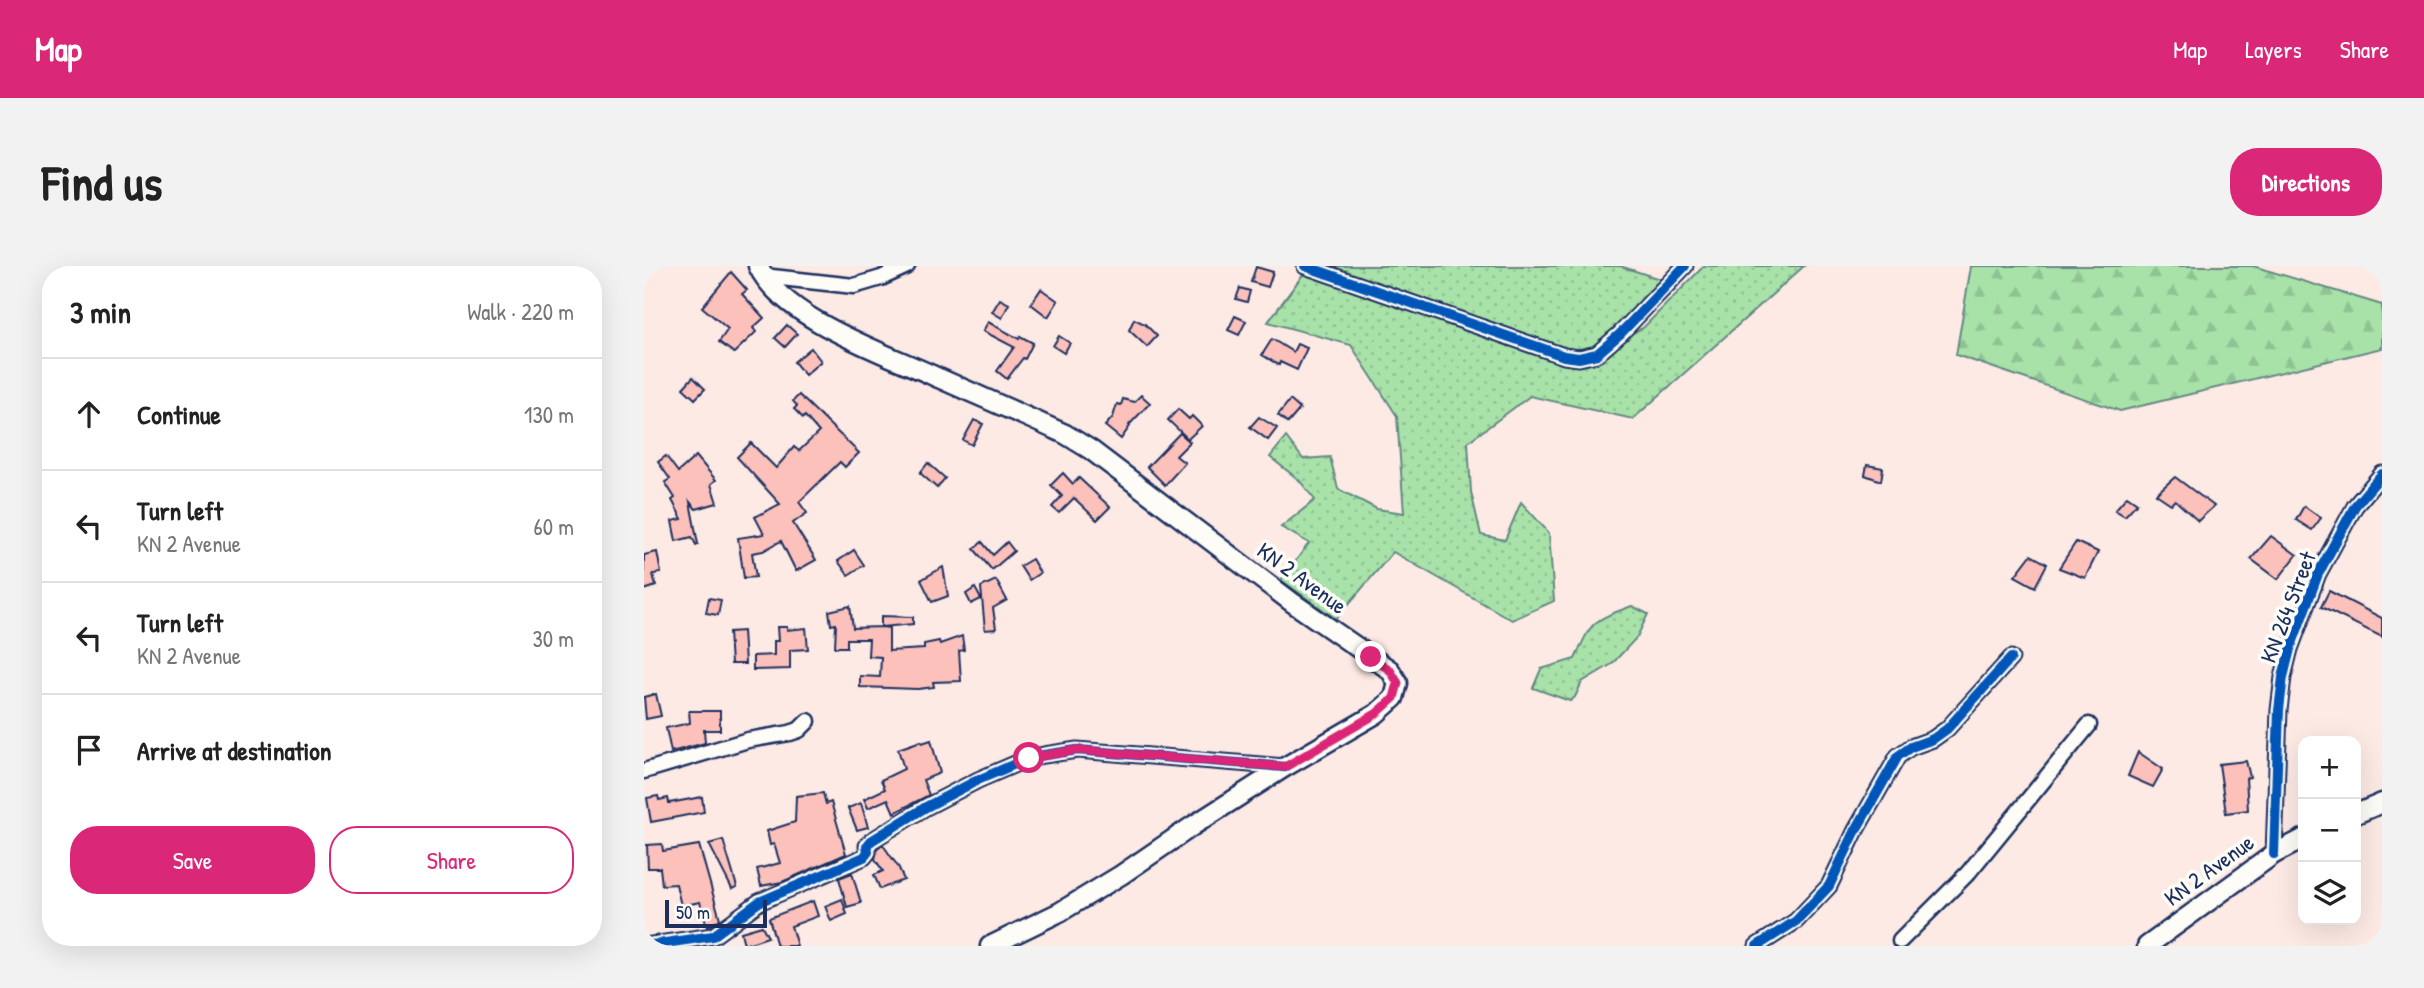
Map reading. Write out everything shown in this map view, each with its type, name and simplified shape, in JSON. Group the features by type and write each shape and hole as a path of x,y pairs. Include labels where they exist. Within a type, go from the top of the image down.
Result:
{"main road":[{"name":"KN 2 Avenue","path":"760,271 781,296 797,309 848,337 1065,434 1091,450 1293,603 1390,670 1398,683 1394,698 1376,714 1285,767 1121,876 1060,912 990,946"},
{"path":"2361,812 2382,803"},
{"name":"KN 2 Avenue","path":"2147,946 2274,853 2298,841"}],"street":[{"path":"760,271 854,286 907,266"},
{"path":"1305,266 1564,356 1579,358 1597,354 1612,341 1685,266"},
{"name":"KN 264 Street","path":"2274,853 2279,710 2290,649 2318,575 2355,506 2382,474"},
{"path":"1757,946 1796,921 1829,886 1856,830 1898,756 1947,729 2011,658"},
{"path":"644,771 748,740 800,730 808,721"},
{"path":"1900,944 1968,873 2089,725"},
{"path":"645,946 713,936 759,902 864,857 871,841 926,807 1029,758 1077,750 1285,767"}],"green space":[{"path":"1296,266 1620,266 1669,282 1631,323 1584,355 1643,328 1704,266 1804,266 1633,419 1530,396 1468,442 1471,492 1481,535 1505,540 1521,502 1549,533 1554,601 1512,620 1393,552 1336,619 1281,580 1309,543 1281,527 1315,500 1299,480 1270,457 1286,437 1303,459 1330,457 1338,489 1377,509 1404,513 1397,416 1351,345 1268,322 1307,269"},
{"path":"1971,266 2253,266 2382,305 2382,348 2120,411 1956,355"},
{"path":"1632,606 1648,614 1637,637 1612,664 1582,682 1575,697 1570,701 1533,688 1541,669 1575,659 1585,636 1601,619"}],"building":[{"path":"1256,267 1273,272 1268,287 1251,282"},
{"path":"731,272 747,290 742,294 764,318 753,328 756,332 734,353 719,342 728,329 702,307"},
{"path":"1240,288 1250,291 1247,302 1236,299"},
{"path":"1041,289 1058,301 1048,317 1031,304"},
{"path":"1000,299 1009,304 1002,318 992,312"},
{"path":"1235,316 1246,321 1239,335 1228,330"},
{"path":"1134,319 1145,324 1157,336 1147,347 1129,330"},
{"path":"988,322 1019,339 1020,336 1033,343 1025,359 1023,358 1007,379 997,371 1014,347 983,331"},
{"path":"787,325 797,334 785,347 775,338"},
{"path":"1059,336 1070,343 1064,353 1053,346"},
{"path":"1272,339 1293,352 1297,344 1307,348 1297,370 1280,362 1279,365 1262,355"},
{"path":"811,348 821,361 805,375 794,362"},
{"path":"693,377 705,389 695,399 683,388"},
{"path":"799,395 859,453 845,467 840,462 799,502 807,513 793,523 816,560 796,571 781,541 763,551 752,553 756,577 744,578 738,538 764,534 755,517 780,504 737,457 751,443 776,468 794,447 799,451 819,432 805,416 803,418 794,409 797,406 793,401"},
{"path":"1141,395 1150,403 1129,425 1121,439 1105,426 1113,417 1117,404 1121,405 1123,399 1134,402"},
{"path":"1290,400 1300,409 1288,423 1278,415"},
{"path":"1178,409 1189,419 1192,416 1202,426 1188,439 1168,420"},
{"path":"1259,417 1277,428 1268,440 1250,427"},
{"path":"974,420 983,424 972,445 963,440"},
{"path":"1180,433 1190,442 1176,456 1185,463 1165,485 1147,467"},
{"path":"666,456 678,472 696,456 716,480 711,484 717,503 696,509 690,502 698,544 696,545 692,537 676,541 672,521 682,519 672,500 675,498 665,482 670,479 658,462"},
{"path":"928,463 945,478 937,488 920,473"},
{"path":"1867,465 1883,468 1881,481 1865,475"},
{"path":"1063,473 1073,484 1079,478 1110,507 1097,520 1074,498 1059,513 1052,507 1062,496 1051,485"},
{"path":"2175,477 2214,506 2198,521 2175,500 2171,504 2156,494"},
{"path":"2127,496 2137,503 2125,516 2115,510"},
{"path":"2304,506 2321,518 2312,530 2296,520"},
{"path":"2271,536 2297,555 2278,579 2251,559"},
{"path":"982,542 993,555 1007,542 1014,551 992,570 974,549"},
{"path":"2076,542 2098,552 2085,578 2059,568"},
{"path":"854,550 864,565 848,575 838,561"},
{"path":"657,552 661,573 653,574 656,586 644,590 644,555"},
{"path":"2031,555 2047,564 2035,587 2015,576"},
{"path":"1032,559 1040,573 1029,580 1020,566"},
{"path":"943,567 948,596 932,602 921,580"},
{"path":"996,580 1007,600 993,608 996,629 985,630 981,587"},
{"path":"975,588 981,599 971,604 966,594"},
{"path":"2329,591 2382,618 2382,637 2321,607"},
{"path":"709,598 721,600 718,615 706,613"},
{"path":"850,606 853,628 881,627 881,616 913,617 913,624 882,627 889,628 889,651 924,649 924,644 939,641 940,644 962,636 964,650 959,651 961,681 933,682 934,687 918,689 860,687 860,676 880,677 881,657 868,656 869,639 847,639 847,647 835,647 836,624 831,625 829,611"},
{"path":"777,627 787,627 787,630 806,628 808,649 790,650 790,669 753,670 753,656 774,655 774,641 778,641"},
{"path":"743,631 745,664 731,664 729,632"},
{"path":"656,694 661,716 646,719 644,697"},
{"path":"689,711 720,711 720,730 704,730 705,743 671,752 666,728 690,723"},
{"path":"931,740 940,773 923,780 929,795 894,813 888,799 868,808 864,799 885,789 881,780 904,769 898,749"},
{"path":"2138,752 2163,769 2153,787 2128,776"},
{"path":"2246,761 2250,777 2246,778 2248,810 2226,813 2219,764"},
{"path":"823,793 826,804 831,802 846,854 782,882 761,886 757,869 780,863 774,844 770,845 767,831 795,822 796,796"},
{"path":"658,796 659,800 668,798 669,803 702,797 704,812 651,822 647,798"},
{"path":"861,803 868,827 857,830 848,808"},
{"path":"723,840 737,887 732,889 709,844"},
{"path":"662,844 663,851 699,845 720,919 707,927 700,902 681,906 676,884 662,885 660,868 648,868 647,845"},
{"path":"883,845 904,880 880,889 874,875 883,871 875,859 877,849"},
{"path":"852,873 861,903 847,907 839,878"},
{"path":"842,899 847,914 831,921 825,906"},
{"path":"813,901 818,916 791,926 797,946 777,946 769,918"},
{"path":"762,926 768,937 744,945 741,932"}],"cycle path":[{"path":"1305,266 1564,356 1579,358 1597,354 1620,334 1685,266"},
{"path":"2274,854 2279,710 2290,649 2318,574 2355,506 2382,474"},
{"path":"1757,946 1796,921 1829,886 1856,830 1898,756 1947,729 2011,658"},
{"path":"645,946 713,936 759,902 864,857 871,841 926,807 1029,758 1077,750 1285,767"}],"route":[{"path":"1029,758 1077,750 1285,767 1376,714 1394,698 1398,683 1390,670 1371,657"}]}
